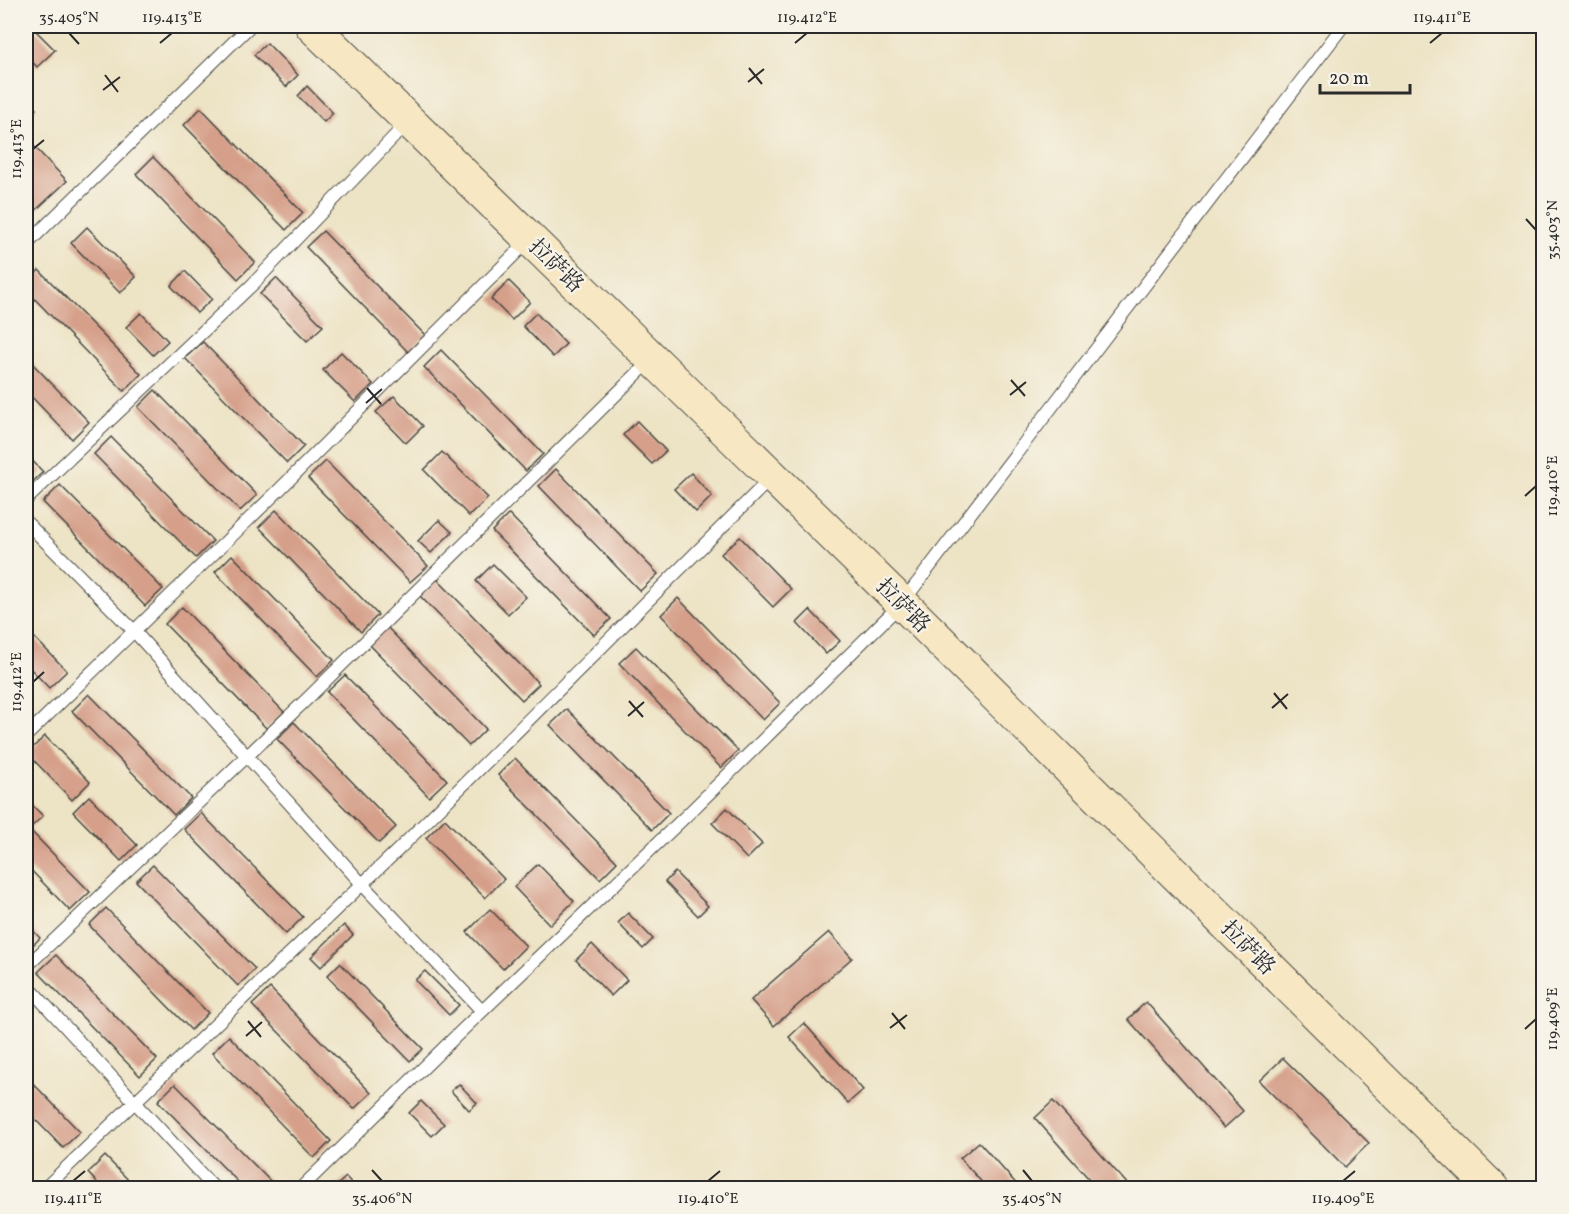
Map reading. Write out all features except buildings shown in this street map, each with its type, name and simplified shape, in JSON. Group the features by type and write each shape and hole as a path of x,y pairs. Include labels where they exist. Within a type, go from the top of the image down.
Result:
{"street":[{"name":"拉萨路","path":"312,26 902,603 1492,1188"}],"lane":[{"path":"26,245 250,26"},
{"path":"301,1188 687,815 902,603 1343,26"},
{"path":"26,500 253,284 410,121"},
{"path":"26,736 288,482 530,239"},
{"path":"26,967 248,755 652,358"},
{"path":"45,1188 363,884 773,477"},
{"path":"26,522 134,630 363,884 482,1011"},
{"path":"26,984 134,1104 214,1188"}]}
